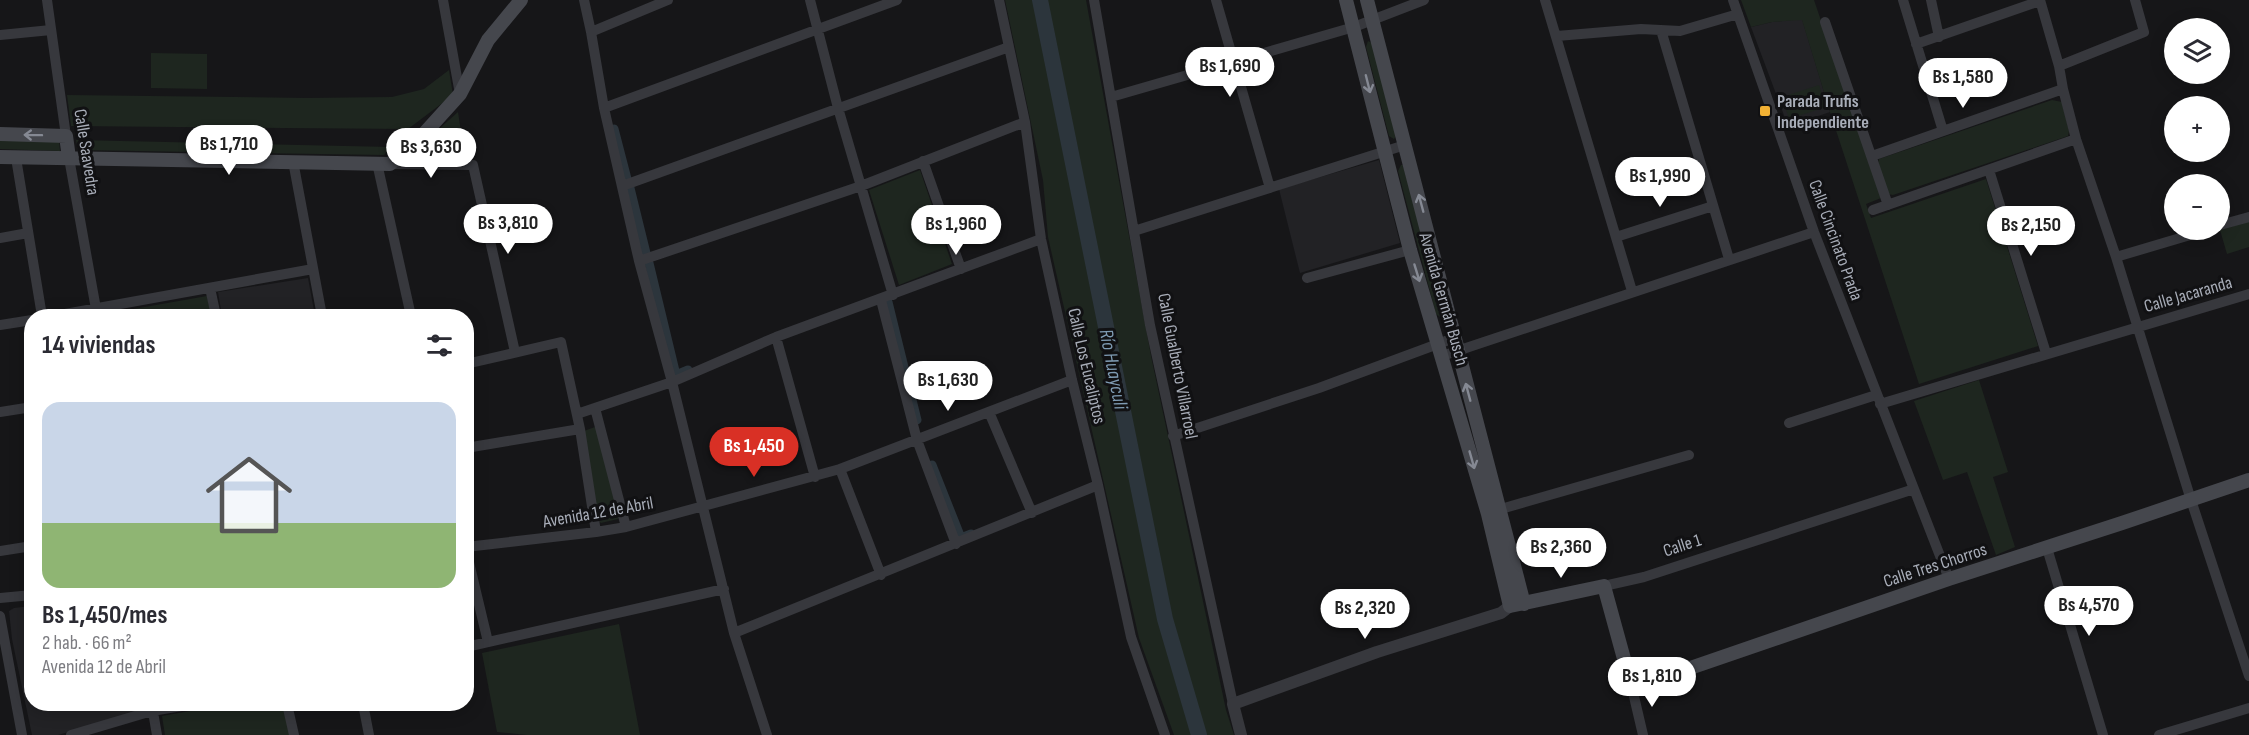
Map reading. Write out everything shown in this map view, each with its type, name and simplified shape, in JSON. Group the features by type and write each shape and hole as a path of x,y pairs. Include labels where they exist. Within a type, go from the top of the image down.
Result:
{"main road":[{"path":"0,157 383,164 422,136 460,94 488,40 521,0"},
{"name":"Avenida Germán Busch","path":"1346,0 1410,250 1493,512"},
{"name":"Avenida Germán Busch","path":"1367,0 1448,307 1493,512 1517,605"},
{"path":"0,135 66,136"},
{"name":"Calle Saavedra","path":"66,136 69,158"},
{"name":"Calle Tres Chorros","path":"1632,688 1949,579 2249,480"},
{"path":"1604,586 1632,688"},
{"name":"Calle 1","path":"1517,605 1604,586"}],"street":[{"name":"Calle Saavedra","path":"47,0 66,136"},
{"path":"443,0 460,94"},
{"path":"584,0 604,108 639,261 704,506 734,633 767,735"},
{"path":"591,32 668,0"},
{"path":"810,0 838,108 893,295"},
{"path":"604,108 897,0"},
{"name":"Calle Los Eucaliptos","path":"999,0 1025,122 1041,239 1072,380 1098,485 1131,637 1165,735"},
{"name":"Calle Gualberto Villarroel","path":"1094,0 1150,325 1241,735"},
{"path":"1216,0 1270,188"},
{"path":"1111,97 1354,27 1424,0"},
{"path":"1545,0 1632,291"},
{"name":"Calle Cincinato Prada","path":"1733,0 1814,232 1914,489"},
{"path":"1903,0 1943,131"},
{"path":"1931,0 1939,37"},
{"path":"1916,44 2040,0 2059,66 2076,139 2116,257 2191,500 2249,676"},
{"path":"2059,66 2144,32 2135,0"},
{"path":"1557,36 1641,28 1680,31 1738,14"},
{"path":"1825,22 1888,205"},
{"path":"0,35 51,30"},
{"path":"1661,30 1729,259"},
{"path":"622,186 1009,47"},
{"path":"1872,156 2063,89"},
{"path":"639,261 861,186 1025,122"},
{"path":"1873,210 2076,139"},
{"path":"1134,231 1405,145"},
{"path":"16,158 41,309"},
{"name":"Calle Saavedra","path":"69,158 96,309"},
{"path":"293,161 321,309"},
{"path":"923,161 961,269"},
{"path":"410,309 383,164 472,165 515,352"},
{"path":"1989,170 2046,353"},
{"path":"1616,237 1713,206"},
{"path":"2230,222 2249,217"},
{"path":"1173,436 1455,344 1632,291 1814,232"},
{"path":"0,238 28,233"},
{"path":"577,414 672,382 776,337 1041,239"},
{"path":"2116,257 2173,240"},
{"path":"1308,278 1410,250"},
{"path":"96,309 313,269"},
{"path":"210,288 214,309"},
{"name":"Calle Jacaranda","path":"1789,423 2046,353 2249,294"},
{"path":"881,300 917,440 956,544"},
{"path":"0,325 24,321"},
{"path":"776,337 816,477"},
{"path":"474,362 561,342 580,429 596,532"},
{"name":"Avenida 12 de Abril","path":"474,548 626,527 816,477 1072,380"},
{"path":"0,412 24,408"},
{"path":"595,408 626,527"},
{"path":"989,412 1032,513"},
{"path":"474,447 580,429"},
{"path":"1493,512 1689,455"},
{"path":"840,469 882,574"},
{"path":"734,633 1098,485"},
{"path":"1914,489 1949,579"},
{"name":"Calle 1","path":"1604,586 1644,577 1914,489"},
{"path":"0,551 24,547"},
{"path":"2047,548 2103,735"},
{"path":"474,583 488,642"},
{"path":"474,645 724,589"},
{"path":"0,598 24,596"},
{"name":"Calle 1","path":"1233,704 1377,652 1501,613 1517,605"},
{"path":"0,616 22,735"},
{"path":"1632,688 1643,735"},
{"path":"2159,735 2249,708"},
{"path":"71,735 140,711"},
{"path":"153,711 157,735"},
{"path":"289,711 294,735"},
{"path":"364,711 369,735"}],"shaded area":[{"path":"1005,0 1086,0 1151,356 1226,710 1234,735 1174,735 1139,638 1048,237 1043,180"},
{"path":"1741,0 1814,0 1881,198 1866,204 1871,218 1986,179 2038,346 1919,384 1802,20 1772,22 1751,27"},
{"path":"1802,19 1830,112 1788,126 1751,27"},
{"path":"1368,41 1372,43 1396,136 1394,139 1389,136 1366,47"},
{"path":"151,53 207,54 207,89 151,88"},
{"path":"449,70 453,95 408,129 71,126 67,95 392,97 424,89"},
{"path":"1819,85 1826,107 1789,119 1782,97"},
{"path":"2052,100 2062,102 2069,131 2068,136 1893,195 1888,194 1878,164 1879,159"},
{"path":"458,112 465,158 410,158 412,153"},
{"path":"0,139 59,141 60,151 0,149"},
{"path":"76,140 392,147 384,155 78,150"},
{"path":"1379,160 1400,243 1300,273 1279,189"},
{"path":"1403,165 1443,315 1440,317 1436,314 1398,171"},
{"path":"920,170 952,264 899,285 869,190"},
{"path":"2249,221 2249,247 2227,254 2223,240 2230,240 2230,227"},
{"path":"308,278 314,309 221,309 218,292"},
{"path":"207,296 210,309 134,309"},
{"path":"1979,380 2008,472 1993,477 2015,547 1996,555 1967,472 1943,480 1914,401"},
{"path":"595,427 619,516 618,519 601,523 584,431"},
{"path":"24,607 24,697 12,639 9,611"},
{"path":"619,624 640,735 527,735 497,732 482,653"},
{"path":"27,711 141,711 58,735 32,735"},
{"path":"190,711 285,711 290,735 165,735 162,716"}],"waterway":[{"name":"Río Huayculi","path":"1040,0 1165,619 1199,735"},
{"path":"614,129 627,179"},
{"path":"630,188 646,253"},
{"path":"649,263 676,375 688,370"},
{"path":"888,302 917,420"},
{"path":"932,465 961,538 971,534"}],"place":[{"name":"Parada Trufis Independiente","path":"1765,111"}]}
